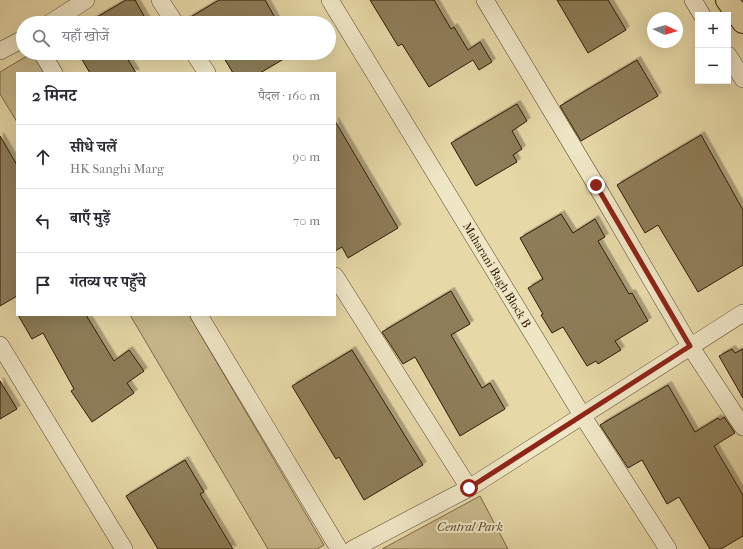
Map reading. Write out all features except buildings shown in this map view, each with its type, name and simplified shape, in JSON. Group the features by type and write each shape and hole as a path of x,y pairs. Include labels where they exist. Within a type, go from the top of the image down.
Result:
{"main road":[{"path":"727,0 743,22"}],"street":[{"path":"61,16 86,0"},
{"path":"160,0 170,16"},
{"name":"Maharani Bagh Block B","path":"330,0 582,415 668,549"},
{"path":"485,0 690,346 743,427"},
{"path":"693,0 700,12"},
{"path":"0,52 16,43"},
{"path":"46,60 53,72"},
{"path":"199,60 206,72"},
{"path":"731,60 743,79"},
{"path":"336,278 469,488"},
{"path":"353,549 469,488 743,313"},
{"path":"200,316 339,549"},
{"path":"0,345 124,549"}],"green space":[{"path":"20,60 38,60 45,72 16,72 16,120 0,94 0,72"},
{"path":"131,316 190,316 324,545 317,549 268,549"},
{"name":"Central Park","path":"480,496 508,549 382,549"}],"route":[{"path":"469,488 690,346 596,185"}]}
